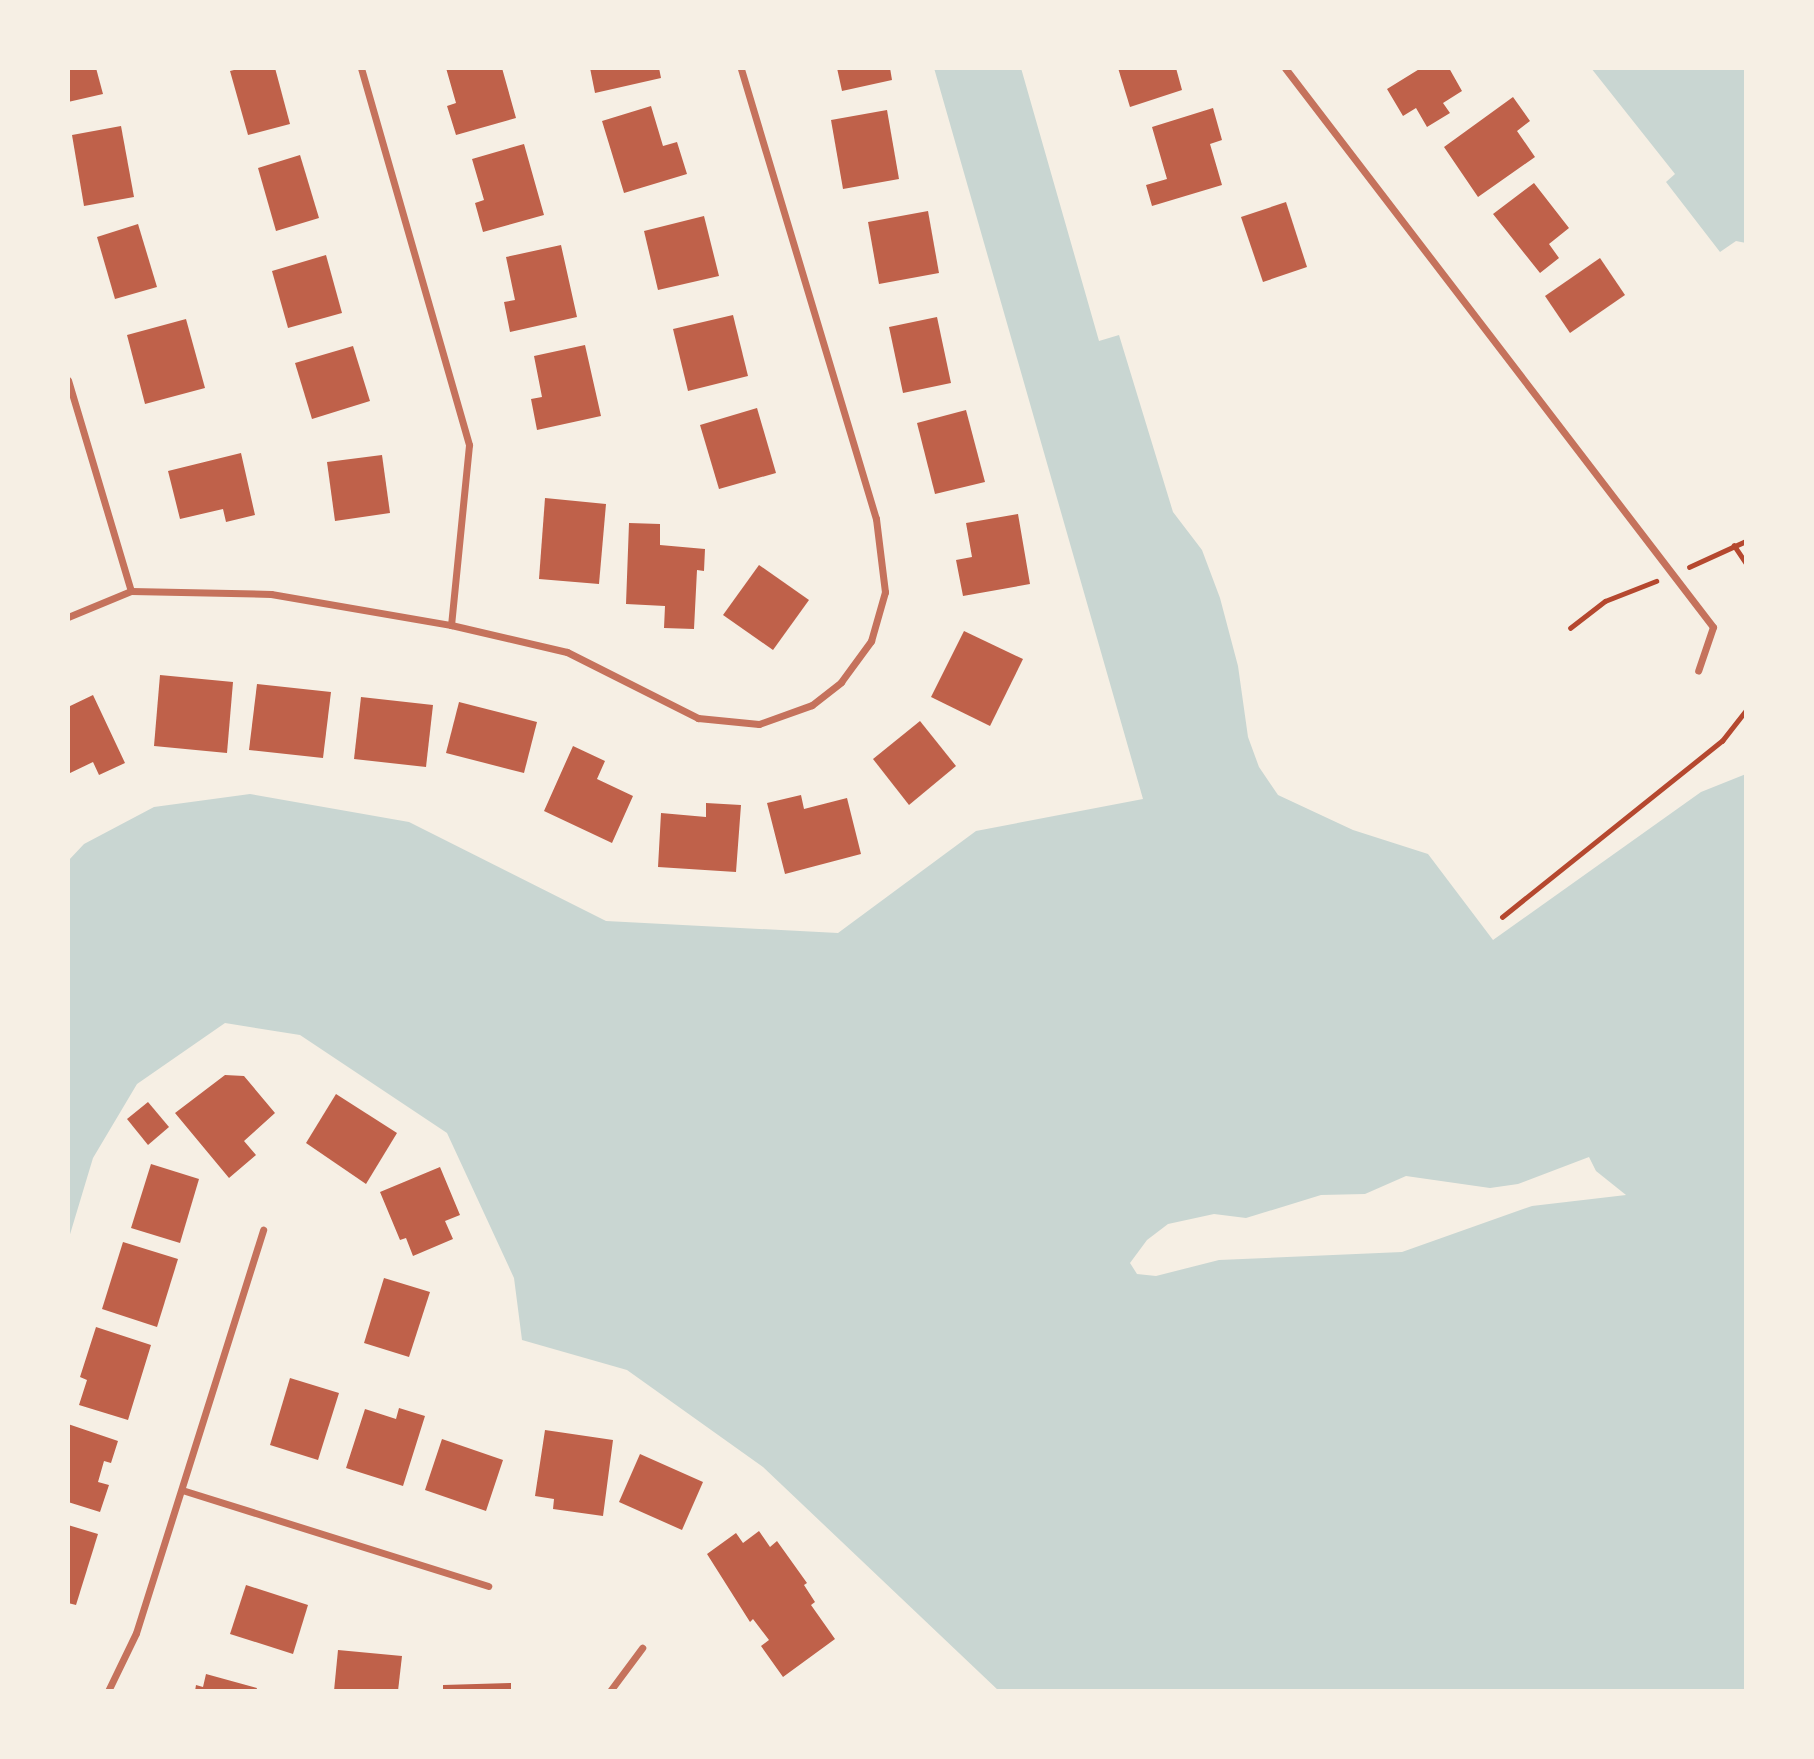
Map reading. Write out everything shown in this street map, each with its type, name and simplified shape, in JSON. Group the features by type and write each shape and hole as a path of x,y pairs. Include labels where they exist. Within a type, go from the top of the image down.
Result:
{"street":[{"path":"361,68 469,445 451,625"},
{"path":"68,617 131,591 271,594 451,625 567,652 698,718 759,724 812,705 841,682 872,641 885,592 876,519 741,68"},
{"path":"1285,68 1713,627 1698,671"},
{"path":"68,380 131,591"},
{"path":"108,1691 136,1633 263,1229"},
{"path":"182,1490 488,1586"},
{"path":"610,1691 642,1647"}],"path":[{"path":"1734,545 1746,563"},
{"path":"1502,917 1722,741 1746,710"}],"shaded area":[{"path":"934,68 1021,68 1099,341 1119,335 1173,512 1202,550 1220,598 1238,666 1248,737 1259,767 1278,795 1353,830 1428,854 1493,940 1701,792 1746,774 1746,1691 999,1691 763,1467 627,1370 522,1340 514,1278 447,1133 300,1035 225,1023 137,1084 93,1158 68,1241 68,861 84,844 154,807 250,794 409,822 606,921 838,933 976,831 1143,799","holes":["1589,1157 1596,1171 1626,1195 1532,1206 1402,1252 1219,1260 1156,1276 1137,1274 1130,1263 1147,1240 1168,1224 1214,1214 1246,1218 1321,1195 1365,1194 1406,1176 1490,1188 1518,1184"]},
{"path":"1591,68 1746,68 1746,243 1736,241 1720,252 1666,182 1675,174"}],"building":[{"path":"68,68 96,68 103,94 68,102"},
{"path":"242,68 275,68 290,124 248,135 230,71"},
{"path":"446,68 502,68 516,118 456,135 447,106 456,103"},
{"path":"590,68 659,68 661,78 595,93"},
{"path":"837,68 890,68 892,80 842,91"},
{"path":"1118,68 1176,68 1182,90 1130,107"},
{"path":"1421,68 1449,68 1462,91 1443,103 1450,113 1427,127 1416,108 1403,116 1387,89"},
{"path":"1513,97 1530,121 1517,131 1535,157 1478,197 1444,147"},
{"path":"651,106 663,146 677,142 687,174 624,193 602,121"},
{"path":"1213,108 1222,140 1210,144 1222,185 1152,206 1146,185 1167,179 1152,127"},
{"path":"887,110 899,179 843,189 831,120"},
{"path":"121,126 134,197 84,206 72,135"},
{"path":"524,144 544,215 483,232 475,203 484,200 472,159"},
{"path":"300,155 319,218 276,231 258,168"},
{"path":"1534,183 1569,228 1549,244 1559,258 1540,273 1493,214"},
{"path":"1286,202 1307,267 1263,282 1241,217"},
{"path":"928,211 939,273 879,284 868,222"},
{"path":"704,216 719,276 658,290 644,231"},
{"path":"138,224 157,287 115,299 97,237"},
{"path":"561,245 577,317 510,332 504,302 515,300 506,257"},
{"path":"326,255 342,313 288,328 272,271"},
{"path":"1600,258 1625,295 1570,333 1545,296"},
{"path":"733,315 748,376 688,391 673,329"},
{"path":"937,317 951,383 903,393 889,327"},
{"path":"186,319 205,388 145,404 127,335"},
{"path":"585,345 601,416 537,430 531,399 542,397 534,356"},
{"path":"353,346 370,401 312,419 295,363"},
{"path":"757,408 776,473 719,489 700,425"},
{"path":"966,410 985,482 935,494 917,423"},
{"path":"241,453 255,515 226,522 223,509 180,519 168,471"},
{"path":"382,455 390,513 335,521 327,462"},
{"path":"545,498 606,504 599,584 539,579"},
{"path":"1018,514 1030,584 963,596 956,560 972,557 966,523"},
{"path":"629,523 660,524 660,545 705,549 704,571 697,570 694,629 664,628 665,606 626,604"},
{"path":"759,565 809,600 773,650 723,615"},
{"path":"964,631 1023,659 990,726 931,697"},
{"path":"160,675 233,682 227,753 154,746"},
{"path":"257,684 331,692 323,758 249,750"},
{"path":"93,695 125,763 99,775 93,762 68,774 68,707"},
{"path":"361,697 433,705 426,767 354,759"},
{"path":"459,702 537,722 524,773 446,753"},
{"path":"920,721 956,766 909,805 873,759"},
{"path":"573,746 605,761 597,779 633,796 612,843 544,811"},
{"path":"801,795 804,809 847,798 861,854 785,874 767,803"},
{"path":"706,803 741,805 736,872 658,867 661,813 706,817"},
{"path":"225,1075 244,1076 275,1113 244,1141 256,1155 229,1178 175,1113"},
{"path":"336,1094 397,1133 366,1184 306,1143"},
{"path":"148,1102 169,1127 148,1145 127,1119"},
{"path":"151,1164 199,1179 180,1243 131,1228"},
{"path":"440,1167 460,1215 445,1221 453,1239 413,1256 406,1238 400,1240 380,1192"},
{"path":"123,1242 178,1259 157,1327 102,1309"},
{"path":"384,1278 430,1292 409,1357 364,1343"},
{"path":"96,1327 151,1345 128,1420 79,1405 87,1380 80,1377"},
{"path":"290,1378 339,1393 318,1460 270,1445"},
{"path":"399,1408 425,1416 403,1486 346,1468 365,1409 396,1419"},
{"path":"68,1424 118,1441 111,1463 104,1461 98,1482 109,1485 100,1512 68,1502"},
{"path":"545,1430 613,1440 603,1516 553,1509 554,1499 535,1496"},
{"path":"442,1439 503,1460 486,1511 425,1490"},
{"path":"640,1454 703,1482 682,1530 619,1502"},
{"path":"68,1525 98,1534 76,1605 68,1603"},
{"path":"759,1531 770,1547 777,1541 807,1583 804,1585 815,1602 811,1605 835,1639 783,1677 761,1646 769,1640 753,1619 750,1622 707,1554 736,1533 743,1543"},
{"path":"246,1585 308,1605 293,1654 230,1634"},
{"path":"338,1650 402,1656 398,1691 334,1691"},
{"path":"206,1674 257,1688 256,1691 195,1691 196,1685 203,1687"},
{"path":"511,1683 511,1691 443,1691 443,1685"}]}
